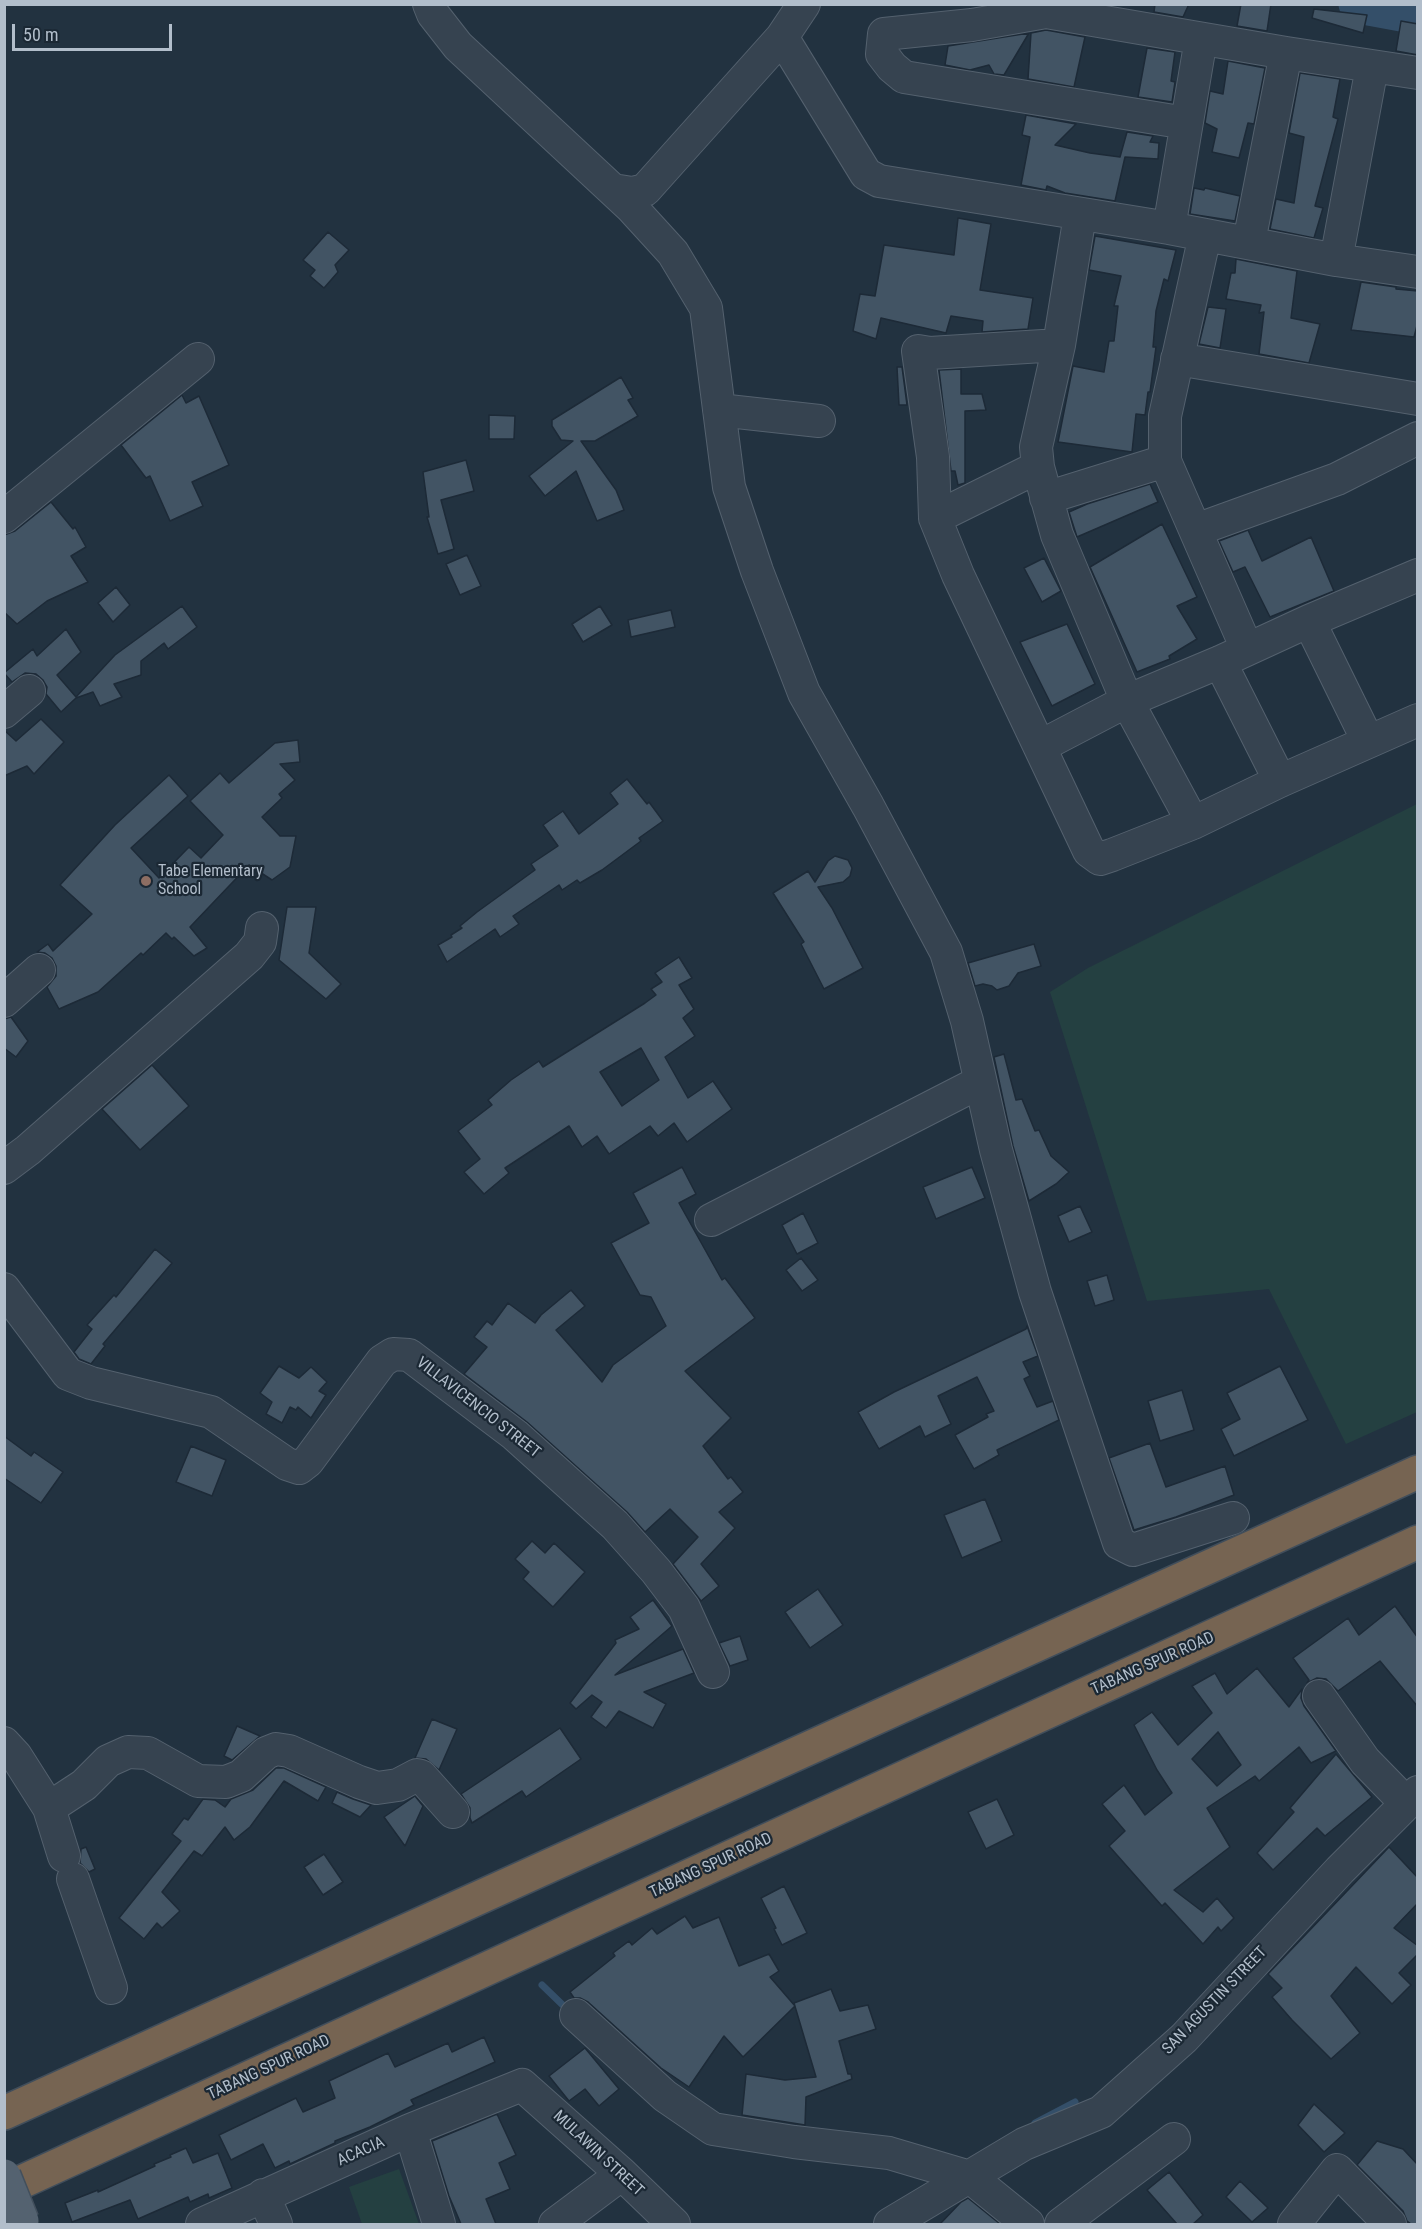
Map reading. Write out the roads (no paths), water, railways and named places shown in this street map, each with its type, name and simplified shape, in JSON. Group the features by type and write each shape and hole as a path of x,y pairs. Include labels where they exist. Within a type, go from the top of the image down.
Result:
{"highway":[{"path":"4,2113 1418,1472"},
{"name":"TABANG SPUR ROAD","path":"4,2190 1418,1542"}],"main road":[{"path":"4,2176 22,2221"}],"street":[{"path":"429,4 458,46 613,190 673,253 706,308 729,487 757,571 804,693 946,952 967,1021 996,1150 1035,1292 1119,1543 1133,1550 1233,1518"},
{"path":"613,190 632,193 645,190 782,37 804,4"},
{"path":"1186,123 904,77 882,54 884,34 972,25 1046,12 1418,73"},
{"path":"782,37 866,174 879,181 1169,228 1336,260 1418,272"},
{"path":"1169,228 1201,39"},
{"path":"1249,242 1286,53"},
{"path":"1336,260 1372,67"},
{"path":"1080,214 1059,345 1036,447 1038,467 1057,535 1127,701 1193,823"},
{"path":"1205,235 1165,416 1165,461 1196,530 1234,655 1280,781"},
{"path":"1059,345 930,353 918,351 933,457 935,518 958,575 1089,851 1100,859 1193,823 1280,781 1418,720"},
{"path":"4,517 198,359"},
{"path":"1177,359 1418,399"},
{"path":"719,410 819,421"},
{"path":"1196,530 1337,479 1418,438"},
{"path":"1046,498 1165,461"},
{"path":"935,518 1038,467"},
{"path":"1041,746 1127,701 1309,621 1414,586"},
{"path":"1309,621 1368,741"},
{"path":"4,712 29,691"},
{"path":"4,1168 28,1150 249,956 260,942 262,928"},
{"path":"4,1001 39,970"},
{"path":"711,1220 980,1082"},
{"name":"VILLAVICENCIO STREET","path":"4,1289 68,1374 91,1383 211,1412 287,1464 299,1468 308,1461 382,1361 393,1354 410,1355 515,1435 615,1525 656,1571 684,1608 713,1672"},
{"path":"1319,1696 1365,1761 1412,1798"},
{"path":"4,1743 16,1756 49,1808 111,1988"},
{"path":"49,1808 84,1785 108,1761 128,1752 148,1753 198,1781 226,1782 241,1776 266,1753 276,1749 289,1751 377,1788 398,1785 417,1775 421,1776 453,1812"},
{"name":"SAN AGUSTIN STREET","path":"890,2224 1024,2144 1101,2112 1184,2038 1245,1970 1412,1798"},
{"path":"576,2015 665,2096 713,2129 794,2142 889,2153 970,2177 1028,2224"},
{"name":"ACACIA","path":"202,2224 411,2130 522,2085"},
{"name":"MULAWIN STREET","path":"522,2085 674,2224"},
{"path":"411,2130 439,2224"},
{"path":"1061,2224 1174,2139"},
{"path":"1294,2224 1337,2170 1390,2224"},
{"path":"555,2224 621,2174"},
{"path":"263,2195 276,2224"}],"waterway":[{"path":"1358,4 1418,15"},
{"path":"542,1985 570,2012"},
{"path":"1035,2123 1075,2102"}],"place":[{"name":"Tabe Elementary School","path":"146,881"}]}
